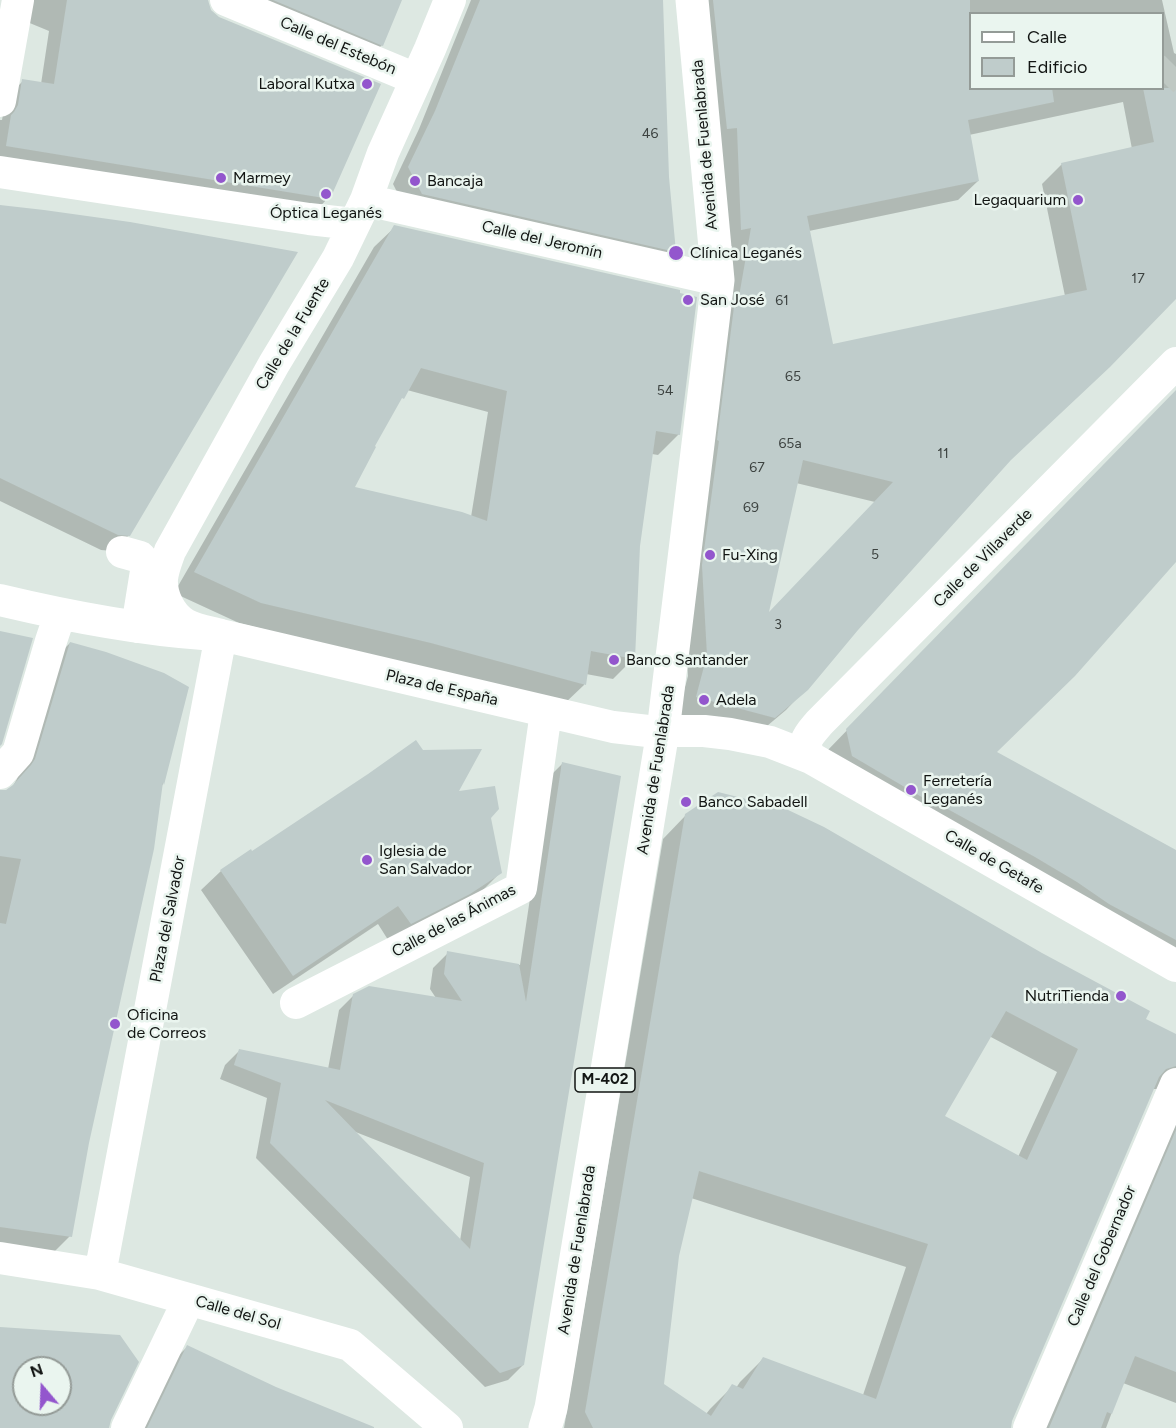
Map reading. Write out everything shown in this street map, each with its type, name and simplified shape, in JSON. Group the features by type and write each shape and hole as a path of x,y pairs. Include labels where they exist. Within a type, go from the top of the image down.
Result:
{"highway":[{"name":"Avenida de Fuenlabrada","path":"545,1428 551,1408 663,731 718,280 692,0"}],"street":[{"path":"0,101 18,0"},
{"name":"Calle del Estebón","path":"226,0 416,79"},
{"name":"Calle de la Fuente","path":"221,636 190,627 183,623 172,610 167,602 162,580 166,562 217,464 338,258 360,212 383,153 450,0"},
{"name":"Calle del Jeromín","path":"0,172 309,219 360,212 718,280"},
{"name":"Calle de Villaverde","path":"811,758 806,749 806,740 819,723 1176,363"},
{"path":"122,552 140,557 147,565 137,627"},
{"path":"0,600 60,614 160,631 221,636"},
{"path":"0,773 18,753 60,614"},
{"name":"Plaza de España","path":"221,636 546,712 630,730 663,731"},
{"name":"Plaza del Salvador","path":"100,1274 221,636"},
{"name":"Calle de las Ánimas","path":"296,1003 521,888 546,712"},
{"name":"Calle de Getafe","path":"663,731 704,731 754,739 770,742 811,758 1176,966"},
{"name":"Calle del Gobernador","path":"1029,1428 1176,1084"},
{"name":"Calle del Sol","path":"0,1258 100,1274 350,1345 447,1428"},
{"path":"127,1428 189,1299"}],"building":[{"path":"67,0 208,0 211,10 219,17 381,84 330,199 6,146 11,115 18,105 22,79 54,84"},
{"path":"273,0 402,0 383,46"},
{"path":"480,0 663,0 669,177 676,252 422,194 408,167 435,111"},
{"path":"713,0 970,0 969,90 1052,90 1054,102 968,120 979,181 807,216 833,344 1087,290 1061,163 1154,142 1143,90 1176,88 1176,299 1110,367 1011,460 858,630 808,690 775,718 696,697 707,655 702,565 734,307 737,308 751,228 741,230 737,128 727,129","holes":["803,460 893,482 769,612"]},
{"path":"0,205 130,222 298,252 130,536 118,535 0,478"},
{"path":"394,225 680,290 680,293 697,297 680,435 656,431 640,546 635,659 591,651 586,685 431,643 261,603 194,572","holes":["421,368 507,391 487,521 462,512 355,487 375,446"]},
{"path":"1176,390 1176,562 1075,676 997,752 1176,850 1176,940 1109,904 1035,857 920,796 852,756 846,729"},
{"path":"0,631 33,638 0,746"},
{"path":"70,642 164,673 189,687 164,785 163,782 154,849 89,1143 72,1237 0,1227 0,923 6,924 21,859 0,856 0,790 6,790 13,785 35,759"},
{"name":"Iglesia de San Salvador","path":"416,740 423,750 482,749 459,791 495,786 499,809 491,818 502,873 470,894 411,924 398,906 293,976 220,870 251,849 252,851"},
{"path":"562,762 621,776 524,1365 500,1373 270,1143 281,1083 234,1065 239,1049 340,1070 353,994 369,986 462,1001 444,974 447,951 519,964 526,1002","holes":["325,1100 484,1163 470,1249"]},
{"path":"718,792 786,809 824,827 1042,953 1150,1011 1146,1019 1176,1034 1176,1066 1166,1069 1159,1077 1011,1428 593,1428 585,1412 685,814","holes":["1006,1011 1078,1049 1027,1160 945,1116","699,1171 928,1244 876,1399 763,1357 743,1389 732,1384 711,1416 664,1384 679,1256"]},
{"path":"1176,1130 1176,1372 1135,1356 1112,1414 1107,1412 1101,1428 1049,1428"},
{"path":"0,1327 120,1335 139,1362 109,1428 0,1428"},
{"path":"187,1345 276,1387 374,1428 147,1428"}],"tunnel":[{"path":"1164,79 1176,67"}],"place":[{"name":"Laboral Kutxa","path":"367,84"},
{"name":"Marmey","path":"221,178"},
{"name":"Bancaja","path":"415,181"},
{"name":"Óptica Leganés","path":"326,194"},
{"name":"Legaquarium","path":"1078,200"},
{"name":"Clínica Leganés","path":"676,253"},
{"name":"San José","path":"688,300"},
{"name":"Fu-Xing","path":"710,555"},
{"name":"Banco Santander","path":"614,660"},
{"name":"Adela","path":"704,700"},
{"name":"Ferretería Leganés","path":"911,790"},
{"name":"Banco Sabadell","path":"686,802"},
{"name":"Iglesia de San Salvador","path":"367,860"},
{"name":"NutriTienda","path":"1121,996"},
{"name":"Oficina de Correos","path":"115,1024"}]}
